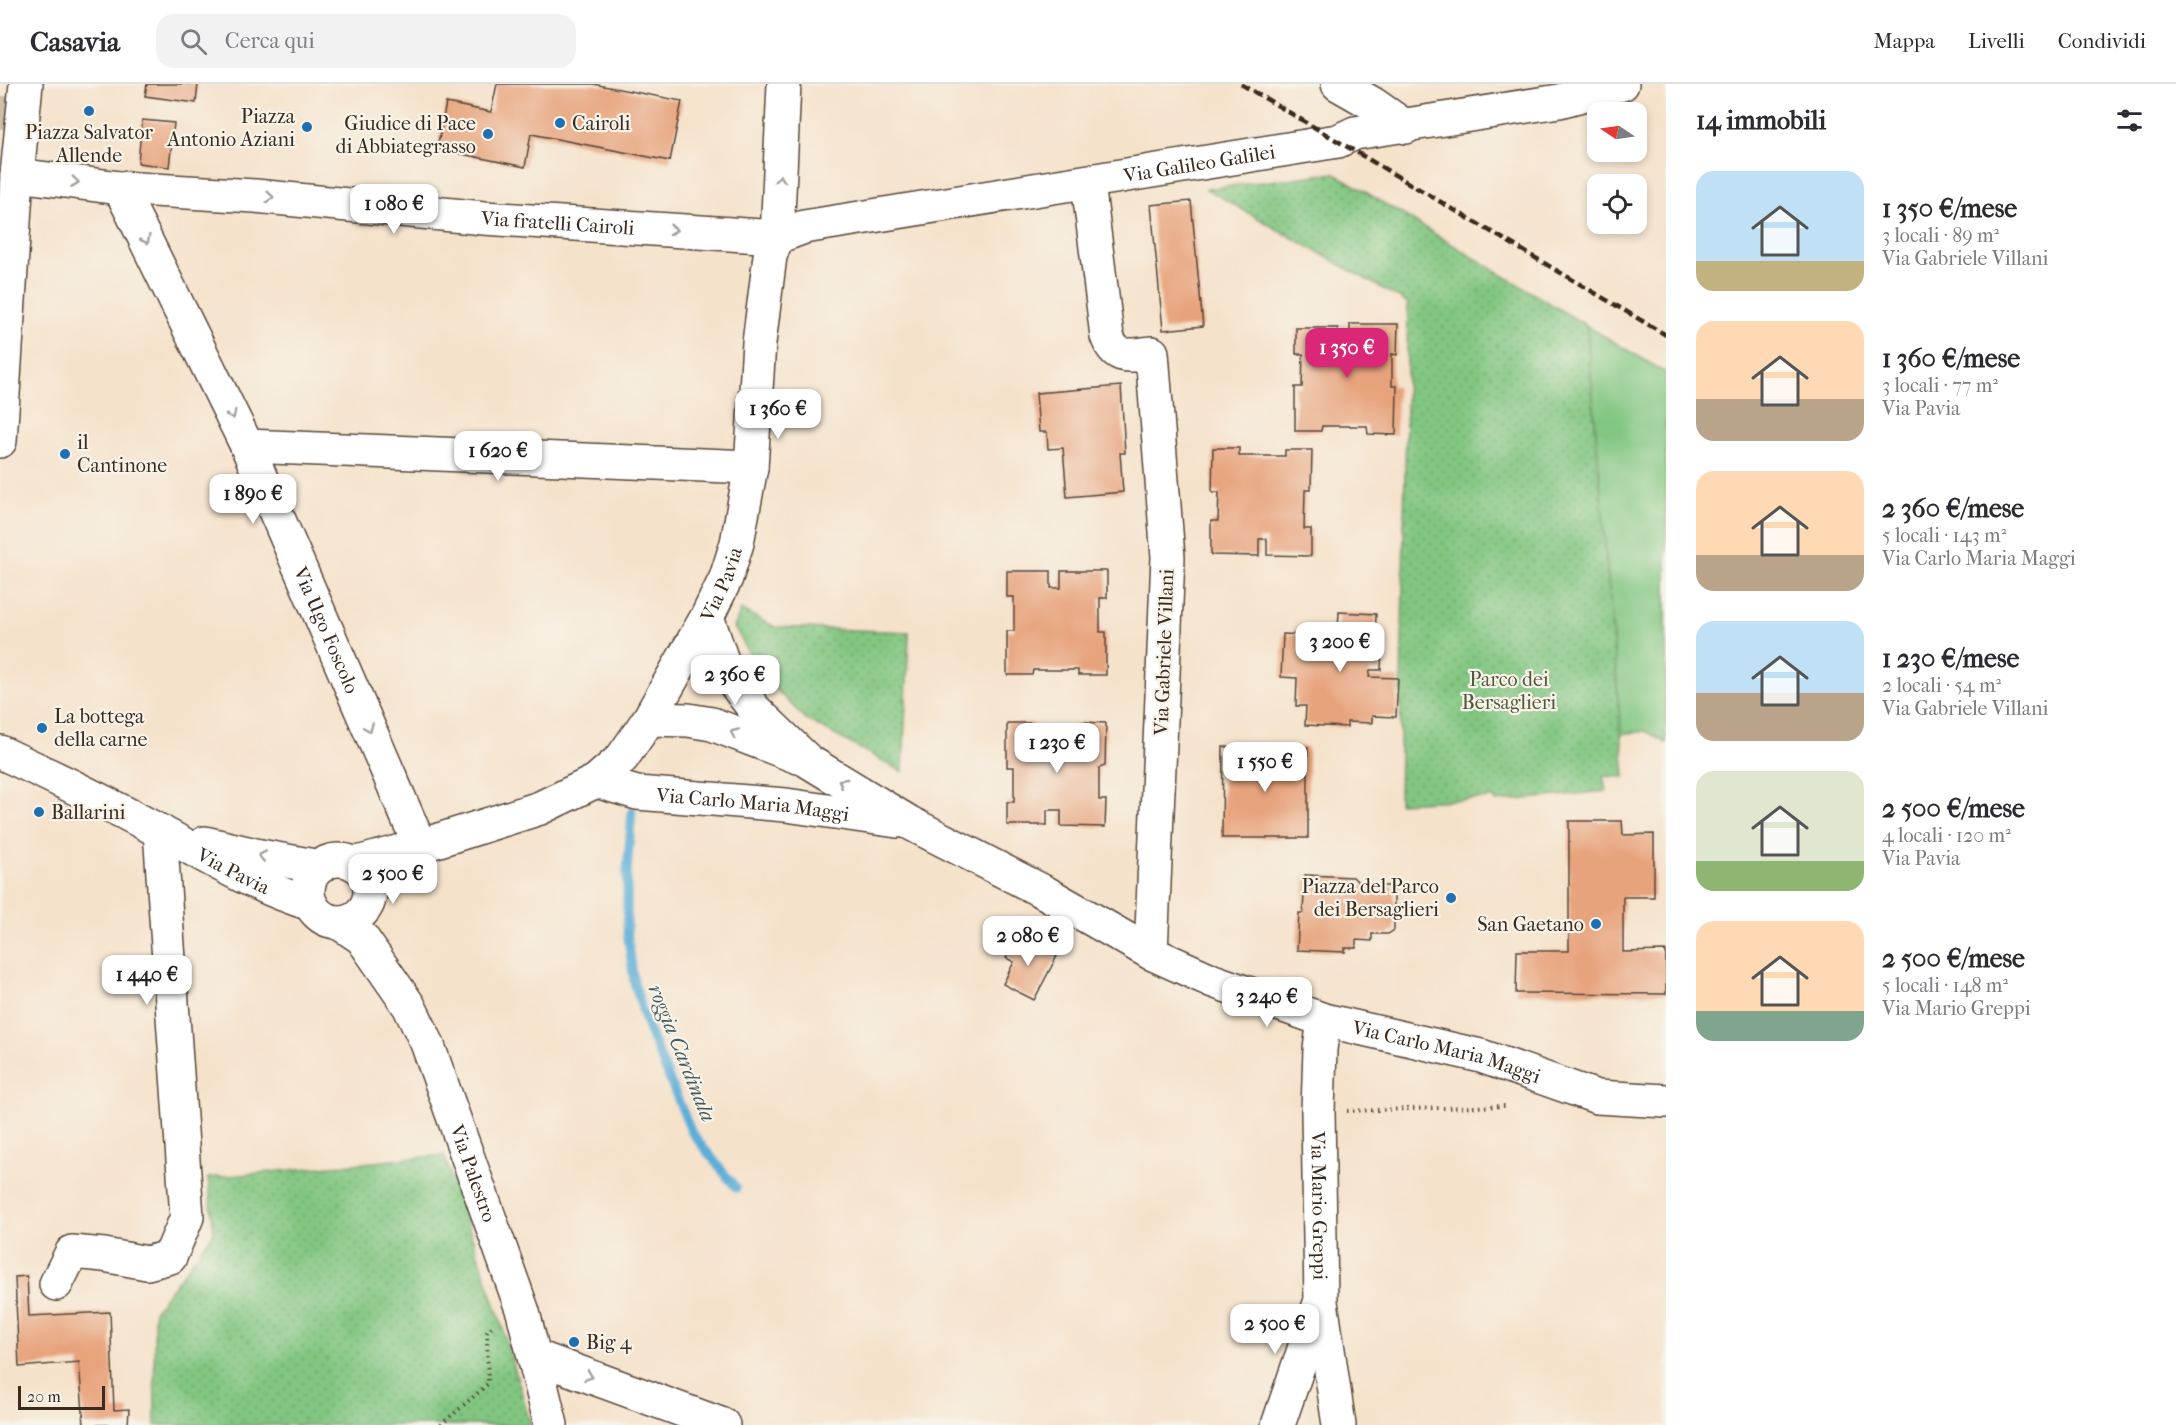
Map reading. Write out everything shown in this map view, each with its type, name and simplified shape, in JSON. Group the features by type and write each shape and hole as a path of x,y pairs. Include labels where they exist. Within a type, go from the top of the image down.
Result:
{"street":[{"path":"0,441 17,175 26,84"},
{"name":"Via Pavia","path":"1,751 160,831 239,875 286,897 311,904 322,917 362,896 420,846 540,808 596,781 622,758 649,719 726,579 737,543 751,467 759,344 770,256 777,237 784,84"},
{"path":"1338,84 1373,104 1406,127"},
{"name":"Via Galileo Galilei","path":"777,237 804,227 1338,141 1355,134 1406,127 1557,92 1622,84"},
{"name":"Via fratelli Cairoli","path":"17,175 120,188 255,196 484,218 777,237"},
{"name":"Via Gabriele Villani","path":"1088,183 1107,336 1112,348 1123,356 1152,353 1168,557 1151,953"},
{"name":"Via Ugo Foscolo","path":"120,188 247,446 420,846"},
{"path":"247,446 751,467"},
{"name":"Via Carlo Maria Maggi","path":"707,617 726,672 755,710 808,761 910,823 1046,893 1151,953 1213,981 1324,1020 1481,1056 1597,1096 1666,1101"},
{"name":"Via Carlo Maria Maggi","path":"649,719 688,720 712,724 808,761"},
{"name":"Via Carlo Maria Maggi","path":"596,781 637,793 786,805 910,823"},
{"path":"56,1284 72,1252 147,1263 170,1257 187,1217 160,831"},
{"name":"Via Pavia","path":"160,831 260,856 320,867 336,860 362,896"},
{"path":"311,904 308,894 309,884 313,874 320,867"},
{"name":"Via Palestro","path":"362,896 427,1043 523,1312 551,1425"},
{"name":"Via Mario Greppi","path":"1324,1020 1320,1049 1318,1111 1321,1302 1339,1425"},
{"path":"1278,1425 1321,1302"},
{"path":"534,1356 723,1425"}],"path":[{"path":"1318,1111 1505,1106"},
{"path":"441,1425 488,1384 487,1331 500,1319 523,1312"}],"green space":[{"name":"Parco dei Bersaglieri","path":"1334,173 1587,326 1625,777 1603,776 1606,791 1496,802 1494,798 1399,803 1408,303 1206,189"},
{"path":"1587,326 1666,373 1666,743 1646,731 1621,734"},
{"path":"741,610 775,627 909,632 903,772 807,720 763,677 734,627"},
{"path":"444,1155 500,1319 531,1425 155,1425 154,1311 214,1233 208,1178"}],"building":[{"path":"147,84 198,84 196,103 145,96"},
{"name":"Cairoli","path":"497,84 593,84 682,101 670,161 531,134 525,167 437,149 446,103 491,112"},
{"path":"142,120 174,123 169,167 138,163"},
{"path":"1191,201 1203,326 1163,330 1151,205"},
{"path":"1350,324 1398,324 1397,355 1392,354 1392,386 1397,386 1396,435 1368,434 1367,426 1322,426 1321,431 1295,431 1295,387 1302,387 1303,354 1296,354 1296,328 1338,328 1338,345 1350,345"},
{"path":"1121,386 1125,453 1120,453 1123,492 1067,497 1063,448 1048,449 1047,432 1039,432 1036,393"},
{"path":"1213,448 1239,448 1239,456 1285,456 1285,450 1312,450 1311,490 1305,490 1304,529 1311,529 1311,556 1267,555 1267,539 1259,539 1259,556 1211,555 1211,521 1218,521 1219,492 1212,492"},
{"path":"1007,571 1051,571 1051,588 1061,588 1061,571 1107,571 1107,598 1100,598 1100,632 1106,632 1106,675 1078,675 1078,670 1033,670 1032,675 1007,675 1007,631 1014,631 1014,597 1007,597"},
{"path":"1339,612 1376,614 1375,646 1382,646 1381,670 1370,670 1369,677 1398,678 1396,717 1372,716 1372,723 1347,722 1347,727 1305,725 1306,706 1296,706 1297,678 1281,677 1283,634 1310,635 1310,629 1338,630"},
{"path":"1080,722 1106,723 1105,766 1099,768 1099,800 1106,800 1105,827 1061,826 1061,810 1047,810 1047,825 1007,825 1007,802 1014,802 1014,767 1007,767 1007,723 1033,723 1033,729 1080,730"},
{"path":"1223,747 1308,747 1308,838 1222,838"},
{"name":"San Gaetano","path":"1569,821 1622,821 1623,835 1654,834 1654,897 1623,897 1623,952 1666,951 1666,994 1516,993 1517,951 1569,951"},
{"path":"1305,875 1353,877 1362,886 1391,886 1394,892 1394,930 1388,934 1372,934 1372,941 1356,940 1356,948 1345,948 1345,952 1297,950 1299,913 1303,913"},
{"path":"1018,935 1057,956 1034,1000 1003,984 1014,962 1006,958"},
{"path":"27,1276 29,1316 110,1312 114,1410 129,1409 128,1425 84,1425 79,1362 19,1367 15,1277"}],"waterway":[{"name":"roggia Cardinala","path":"632,811 627,871 627,931 634,982 647,1026 692,1133 736,1188"}],"tunnel":[{"path":"0,112 24,115"}],"railway":[{"path":"1241,84 1666,335"}],"place":[{"name":"Piazza Salvator Allende","path":"89,111"},
{"name":"Cairoli","path":"560,123"},
{"name":"Piazza Antonio Aziani","path":"307,127"},
{"name":"Giudice di Pace di Abbiategrasso","path":"488,134"},
{"name":"il Cantinone","path":"65,454"},
{"name":"La bottega della carne","path":"42,728"},
{"name":"Ballarini","path":"39,812"},
{"name":"Piazza del Parco dei Bersaglieri","path":"1451,898"},
{"name":"San Gaetano","path":"1596,924"},
{"name":"Big 4","path":"574,1342"}]}
